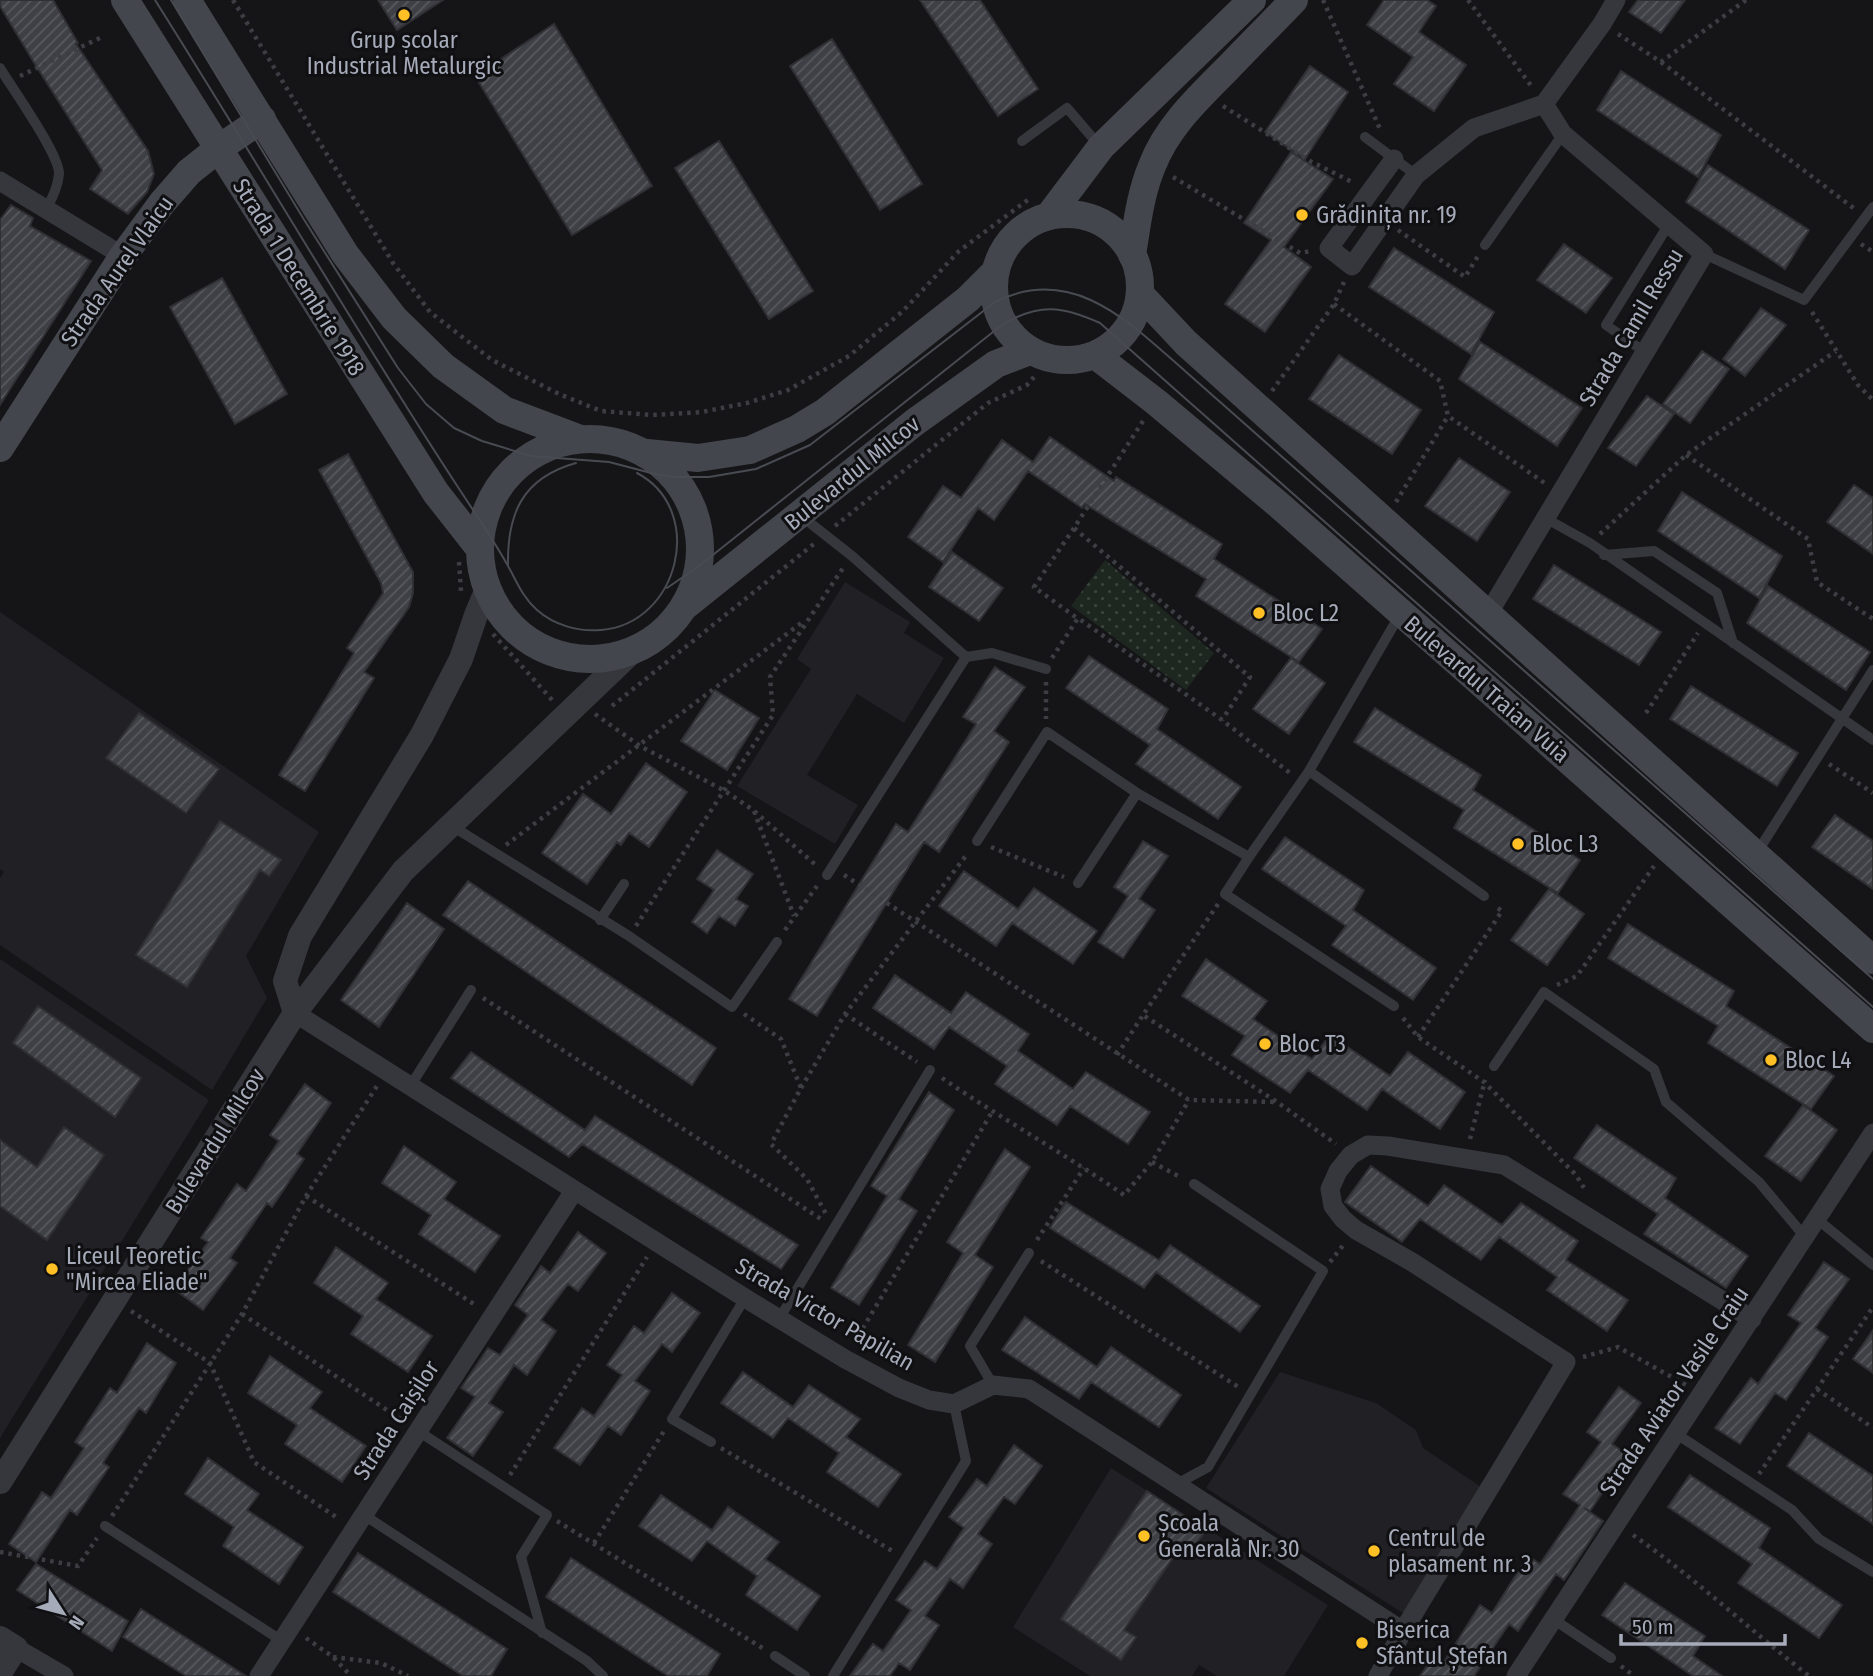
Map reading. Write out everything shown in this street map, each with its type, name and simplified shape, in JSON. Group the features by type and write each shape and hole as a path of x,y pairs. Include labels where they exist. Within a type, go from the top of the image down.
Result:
{"main road":[{"name":"Strada 1 Decembrie 1918","path":"125,0 436,494 480,549"},
{"path":"187,0 345,254 394,318 443,366 504,410 579,438 647,453 698,458 750,450 797,429 825,412 968,299 995,272"},
{"path":"1042,206 1098,221 1118,235 1132,254 1140,279 1136,311 1118,340 1095,355 1073,360 1050,359 1020,344 1003,324 995,302 995,272 1002,253 1014,236 1030,224 1042,206 1252,0"},
{"path":"1132,254 1140,200 1152,164 1179,118 1294,0"},
{"name":"Strada Aurel Vlaicu","path":"0,448 123,256 162,203 189,172 262,119"},
{"path":"1140,295 1186,343 1383,522 1873,960"},
{"name":"Bulevardul Milcov","path":"683,608 915,422 996,364 1030,351"},
{"name":"Bulevardul Traian Vuia","path":"1095,355 1156,402 1279,505 1873,1030"},
{"path":"579,438 554,444 531,456 509,474 493,498 483,525 480,549 481,569 487,590 499,612 516,631 536,646 560,655 585,659 610,657 635,649 659,634 683,608 696,578 700,542 696,519 687,496 674,477 647,453"}],"street":[{"path":"1394,159 1329,248 1352,266 1416,175 1474,128 1544,104 1616,0"},
{"name":"Strada Camil Ressu","path":"1488,614 1704,254 1563,134 1544,104"},
{"path":"0,181 123,256"},
{"path":"295,1013 285,981 300,936 422,735 461,659 487,590"},
{"name":"Bulevardul Milcov","path":"0,1482 295,1013 403,871 635,649"},
{"name":"Strada Victor Papilian","path":"295,1013 574,1191 845,1359 899,1388 929,1400 954,1404"},
{"name":"Strada Aviator Vasile Craiu","path":"1516,1676 1873,1133"},
{"path":"1378,1676 1566,1362 1342,1219 1333,1206 1329,1189 1338,1171 1351,1155 1368,1145 1388,1146 1504,1165 1752,1319"},
{"name":"Strada Caișilor","path":"259,1676 574,1191"},
{"path":"954,1404 993,1385 1029,1389 1404,1631"},
{"path":"0,1673 8,1643 64,1676"}],"lane":[{"path":"0,68 49,147 60,171 56,191 46,210"},
{"path":"1022,141 1067,108 1101,147"},
{"path":"1485,245 1563,134"},
{"path":"1365,137 1416,175"},
{"path":"1704,254 1804,300 1873,207"},
{"path":"1645,352 1606,326 1669,224"},
{"path":"800,515 852,556 965,656 992,653 1045,669"},
{"path":"1545,517 1590,544 1873,740"},
{"path":"1604,555 1654,551 1717,593 1733,644"},
{"path":"1394,1006 1225,894 1309,771 1401,612"},
{"path":"829,871 965,656"},
{"path":"1756,855 1873,670"},
{"path":"977,841 1047,732 1138,793 1248,857"},
{"path":"1309,771 1484,897"},
{"path":"1077,883 1138,793"},
{"path":"449,825 629,936 733,1007 777,942"},
{"path":"600,920 624,884"},
{"path":"411,1085 471,990"},
{"path":"1494,1066 1544,992 1654,1069 1666,1102 1759,1182 1805,1237"},
{"path":"779,1319 930,1070"},
{"path":"1175,1485 1208,1467 1323,1271 1194,1184"},
{"path":"1817,1219 1873,1265"},
{"path":"993,1385 970,1346 1029,1253"},
{"path":"711,1442 672,1419 745,1298"},
{"path":"832,1676 966,1461 954,1404"},
{"path":"418,1431 547,1515 521,1557 542,1633"},
{"path":"1675,1433 1792,1510 1819,1539 1873,1572"},
{"path":"359,1522 587,1661 603,1676"},
{"path":"105,1526 286,1634"},
{"path":"1553,1619 1611,1658"},
{"path":"775,1656 805,1676"}],"path":[{"path":"233,0 393,263 430,312 492,360 559,394 601,411 652,415 702,412 747,403 788,390 849,356 903,311 959,251 1042,206"},
{"path":"1323,0 1394,159"},
{"path":"1468,0 1544,104"},
{"path":"1661,62 1746,0"},
{"path":"1602,23 1661,62 1866,218"},
{"path":"8,81 102,37"},
{"path":"1203,93 1310,161 1370,191"},
{"path":"1152,164 1300,253 1329,248"},
{"path":"1383,220 1465,277 1485,245"},
{"path":"1260,408 1334,304 1352,266"},
{"path":"1804,300 1858,385 1873,400"},
{"path":"1334,304 1440,381 1448,416 1560,494"},
{"path":"1590,544 1686,454 1836,351"},
{"path":"1156,402 1034,587 1222,720 1301,782"},
{"path":"1383,522 1448,416"},
{"path":"1686,454 1808,539 1817,582 1873,620"},
{"path":"1074,528 1250,677 1222,720"},
{"path":"629,936 774,715 770,677 852,556"},
{"path":"495,853 808,618"},
{"path":"1047,732 1045,669 1077,618"},
{"path":"1646,713 1704,624"},
{"path":"580,703 640,746 725,791 829,871 915,921 1189,1100 1277,1102"},
{"path":"1819,757 1873,793"},
{"path":"753,810 794,916"},
{"path":"833,1228 807,1179 771,1144 845,1014 977,841 1077,883"},
{"path":"1544,992 1577,976 1668,847"},
{"path":"777,942 829,871"},
{"path":"1118,1055 1225,894"},
{"path":"1418,1037 1502,911 1484,897"},
{"path":"471,990 833,1228"},
{"path":"1394,1006 1418,1037 1484,1082 1576,1175 1590,1197"},
{"path":"733,1007 781,1039 801,1088"},
{"path":"845,1014 992,1112 1124,1195 1152,1162 1189,1100"},
{"path":"1143,1015 1277,1102 1351,1155"},
{"path":"1466,1157 1484,1082 1494,1066"},
{"path":"0,1552 78,1566 242,1314 306,1196 387,1070"},
{"path":"845,1359 992,1112"},
{"path":"1152,1162 1194,1184"},
{"path":"1084,1168 1029,1253 1250,1395"},
{"path":"306,1196 493,1316"},
{"path":"1323,1271 1356,1230"},
{"path":"503,1486 656,1242"},
{"path":"113,1300 210,1363 254,1462 359,1522"},
{"path":"1753,1484 1873,1307"},
{"path":"242,1314 418,1431"},
{"path":"1566,1362 1619,1347 1702,1394"},
{"path":"1817,1389 1873,1428"},
{"path":"594,1543 672,1419"},
{"path":"711,1442 906,1560"},
{"path":"547,1515 775,1656"},
{"path":"1616,1523 1674,1563 1809,1676"},
{"path":"286,1634 333,1657 381,1663 408,1676"},
{"path":"333,1657 351,1676"}],"shaded area":[{"path":"1105,560 1214,653 1186,690 1071,606"},
{"path":"845,582 910,622 904,633 944,658 904,723 857,694 807,775 858,805 835,844 737,786 811,669 797,659"},
{"path":"0,612 319,832 246,956 267,998 212,1090 0,945 0,878 4,872 0,869"},
{"name":"Liceul Teoretic \"Mircea Eliade\"","path":"0,959 209,1100 0,1438"},
{"name":"Centrul de plasament nr. 3","path":"1280,1372 1376,1403 1416,1430 1423,1448 1481,1487 1406,1615 1206,1488"},
{"name":"Școala Generală Nr. 30","path":"1111,1468 1328,1605 1284,1676 1217,1676 1199,1665 1192,1676 1090,1676 1013,1627"}],"building":[{"path":"0,0 53,0 78,43 76,44 148,151 154,174 147,192 128,214 90,189 102,170 0,6"},
{"name":"Grup școlar Industrial Metalurgic","path":"378,0 443,0 397,30"},
{"path":"920,0 980,0 1038,89 998,116"},
{"path":"1384,0 1427,0 1436,6 1419,32 1466,65 1434,111 1394,84 1413,57 1367,25"},
{"path":"1638,0 1685,0 1661,33 1629,12"},
{"path":"554,24 652,186 572,235 475,76"},
{"path":"832,39 922,184 880,210 790,66"},
{"path":"1310,66 1348,92 1305,159 1265,132"},
{"path":"1621,71 1721,135 1698,177 1597,110"},
{"path":"719,141 813,291 769,319 675,168"},
{"path":"1291,152 1333,179 1284,247 1311,267 1265,332 1225,304 1271,240 1244,223"},
{"path":"1708,165 1809,230 1785,269 1686,202"},
{"path":"11,205 33,218 30,226 91,261 0,405 0,220"},
{"path":"1564,244 1612,278 1586,313 1537,280"},
{"path":"1394,248 1494,312 1471,354 1369,287"},
{"path":"222,278 287,394 235,424 170,307"},
{"path":"1761,308 1786,325 1745,376 1723,359"},
{"path":"1480,342 1582,408 1557,446 1459,379"},
{"path":"1702,351 1729,369 1690,423 1663,404"},
{"path":"1339,355 1421,410 1392,454 1309,399"},
{"path":"1647,396 1674,414 1636,466 1608,448"},
{"path":"1050,437 1114,481 1116,477 1222,544 1214,559 1322,629 1299,662 1196,596 1206,579 1085,504 1082,508 1028,471 994,520 978,508 943,562 908,537 943,486 961,498 1002,440 1033,462"},
{"path":"348,454 413,572 413,593 409,607 364,672 374,678 305,791 279,775 354,653 347,648 383,593 381,583 319,470"},
{"path":"1459,458 1510,492 1477,541 1425,506"},
{"path":"1854,485 1873,498 1873,554 1827,522"},
{"path":"1682,492 1782,556 1759,598 1658,531"},
{"path":"952,552 1003,588 979,621 929,587"},
{"path":"1554,565 1661,632 1639,665 1533,599"},
{"path":"1768,586 1870,652 1846,690 1747,623"},
{"path":"1089,656 1168,709 1157,729 1241,787 1218,819 1136,764 1150,745 1066,688"},
{"path":"1291,658 1325,683 1289,734 1253,709"},
{"path":"995,667 1025,687 994,731 1009,742 939,852 924,842 817,1016 789,999 896,824 908,832 976,724 963,717"},
{"path":"1691,686 1798,753 1777,786 1670,719"},
{"path":"715,690 759,718 727,770 681,741"},
{"name":"Bloc L3","path":"1375,708 1481,775 1473,790 1580,860 1558,893 1454,828 1464,810 1354,742"},
{"path":"139,713 219,769 186,813 106,758"},
{"path":"646,763 687,792 649,847 629,833 621,845 617,842 587,884 542,853 583,794 611,814"},
{"path":"1835,815 1873,841 1873,889 1812,847"},
{"path":"220,821 281,860 269,876 260,870 187,987 136,955"},
{"path":"1285,837 1364,890 1353,910 1436,968 1413,1000 1332,945 1346,926 1262,869"},
{"path":"1143,841 1168,856 1139,899 1155,910 1123,958 1098,942 1128,896 1114,887"},
{"path":"717,850 753,874 736,899 748,906 735,926 719,916 707,933 692,922 714,890 697,879"},
{"path":"964,871 1018,909 1034,888 1097,931 1073,964 1012,923 996,946 939,906"},
{"path":"468,881 716,1048 692,1085 443,915"},
{"path":"1549,889 1584,914 1547,965 1511,940"},
{"path":"407,903 444,929 379,1027 341,1000"},
{"name":"Bloc L4","path":"1628,924 1734,991 1726,1006 1834,1076 1811,1109 1708,1043 1718,1026 1608,958"},
{"name":"Bloc T3","path":"1206,959 1267,1001 1253,1019 1312,1059 1330,1035 1390,1076 1408,1052 1465,1092 1440,1129 1382,1089 1367,1110 1308,1070 1290,1093 1232,1055 1245,1036 1182,996"},
{"path":"895,975 951,1013 966,992 1029,1034 1018,1051 1073,1089 1086,1072 1150,1112 1128,1144 1070,1106 1057,1125 995,1084 1007,1066 949,1027 934,1049 873,1008"},
{"path":"38,1006 141,1078 115,1117 13,1043"},
{"path":"471,1052 585,1130 595,1116 798,1245 781,1269 582,1144 569,1157 451,1078"},
{"path":"305,1084 331,1103 297,1154 304,1159 272,1207 267,1203 230,1258 237,1263 203,1310 174,1289 208,1242 201,1238 237,1184 246,1191 279,1141 270,1135"},
{"path":"929,1092 954,1110 899,1199 917,1211 859,1305 831,1288 887,1196 871,1186"},
{"path":"1803,1105 1837,1130 1801,1181 1765,1156"},
{"path":"1597,1125 1676,1178 1665,1198 1748,1256 1726,1288 1644,1234 1658,1214 1574,1158"},
{"path":"64,1127 104,1155 47,1240 0,1206 0,1140 37,1167"},
{"path":"404,1146 456,1182 444,1199 500,1236 475,1272 419,1234 431,1215 382,1183"},
{"path":"1005,1149 1030,1167 975,1255 993,1267 935,1362 908,1345 963,1253 947,1242"},
{"path":"1371,1166 1428,1206 1444,1185 1502,1225 1521,1203 1578,1241 1566,1260 1628,1300 1607,1331 1547,1290 1557,1277 1499,1237 1481,1260 1420,1219 1402,1242 1345,1202"},
{"path":"1066,1202 1159,1260 1170,1245 1260,1306 1240,1332 1156,1272 1144,1288 1050,1228"},
{"path":"578,1232 606,1253 578,1291 568,1284 541,1320 556,1331 527,1375 514,1365 489,1403 503,1412 473,1456 447,1438 475,1397 461,1388 488,1348 500,1355 528,1315 515,1305 541,1266 550,1273"},
{"path":"336,1247 388,1283 376,1299 432,1336 408,1372 351,1334 363,1316 314,1283"},
{"path":"1824,1262 1849,1279 1815,1328 1828,1337 1786,1400 1775,1393 1740,1444 1715,1428 1751,1378 1758,1384 1801,1323 1788,1315"},
{"path":"672,1293 700,1313 672,1352 662,1344 635,1381 650,1391 621,1435 608,1426 580,1465 554,1448 582,1408 594,1416 622,1375 607,1365 634,1326 644,1333"},
{"path":"1025,1317 1097,1367 1111,1347 1181,1395 1159,1427 1091,1382 1079,1399 1002,1350"},
{"path":"1873,1330 1873,1373 1853,1359"},
{"path":"147,1343 176,1363 146,1413 139,1408 103,1463 109,1467 77,1515 70,1510 36,1562 9,1544 42,1492 51,1498 84,1448 75,1442 110,1388 117,1393"},
{"path":"270,1356 322,1392 310,1408 366,1446 342,1482 285,1444 297,1425 248,1393"},
{"path":"743,1372 793,1407 809,1385 860,1419 846,1437 901,1474 878,1507 827,1472 839,1453 788,1418 773,1438 721,1403"},
{"path":"1619,1387 1641,1403 1612,1444 1628,1455 1590,1511 1584,1508 1603,1521 1564,1580 1556,1574 1518,1631 1509,1624 1474,1676 1420,1676 1434,1656 1444,1662 1480,1605 1492,1613 1528,1556 1540,1564 1580,1505 1563,1494 1601,1442 1587,1432"},
{"path":"1809,1433 1873,1476 1873,1524 1787,1466"},
{"path":"1014,1445 1042,1466 1015,1504 1004,1497 978,1534 992,1544 963,1588 950,1579 925,1616 939,1625 910,1670 899,1663 890,1676 850,1676 873,1644 883,1651 911,1610 896,1600 925,1561 937,1569 964,1528 949,1517 977,1479 987,1486"},
{"path":"208,1458 259,1494 247,1510 303,1547 279,1584 223,1546 234,1527 185,1494"},
{"path":"1690,1475 1770,1528 1759,1548 1842,1605 1819,1638 1738,1583 1752,1564 1668,1507"},
{"path":"1147,1491 1206,1530 1192,1550 1183,1543 1124,1630 1136,1637 1121,1660 1061,1619"},
{"path":"661,1495 712,1530 728,1507 779,1542 765,1559 820,1596 797,1630 746,1595 757,1576 707,1541 692,1561 639,1526"},
{"path":"358,1553 507,1649 491,1676 463,1676 333,1592"},
{"path":"571,1558 720,1654 707,1676 668,1676 546,1597"},
{"path":"36,1564 128,1621 112,1651 17,1590"},
{"path":"1625,1583 1705,1636 1693,1656 1722,1676 1693,1676 1602,1615"},
{"path":"141,1609 246,1676 186,1676 123,1637"}],"tram line":[{"path":"155,0 378,362 495,544 524,595 551,620 584,630 601,630 628,623 649,608 665,587 674,563 677,537 672,512 659,490 637,473"},
{"path":"171,0 303,218 398,368 426,404 454,428 482,441 531,456 609,462 674,477 709,477 756,469 810,445 995,302 1023,292 1050,290 1075,294 1099,304 1143,334 1873,979"},
{"path":"667,588 699,566 1003,324 1028,313 1051,309 1086,317 1100,323 1873,1007"},
{"path":"508,566 511,530 521,501 530,488 542,478 576,463"}],"place":[{"name":"Grup școlar Industrial Metalurgic","path":"404,15"},
{"name":"Grădinița nr. 19","path":"1302,215"},
{"name":"Bloc L2","path":"1259,613"},
{"name":"Bloc L3","path":"1518,844"},
{"name":"Bloc T3","path":"1265,1044"},
{"name":"Bloc L4","path":"1771,1060"},
{"name":"Liceul Teoretic \"Mircea Eliade\"","path":"52,1269"},
{"name":"Școala Generală Nr. 30","path":"1144,1536"},
{"name":"Centrul de plasament nr. 3","path":"1374,1551"},
{"name":"Biserica Sfântul Ștefan","path":"1362,1643"}]}
